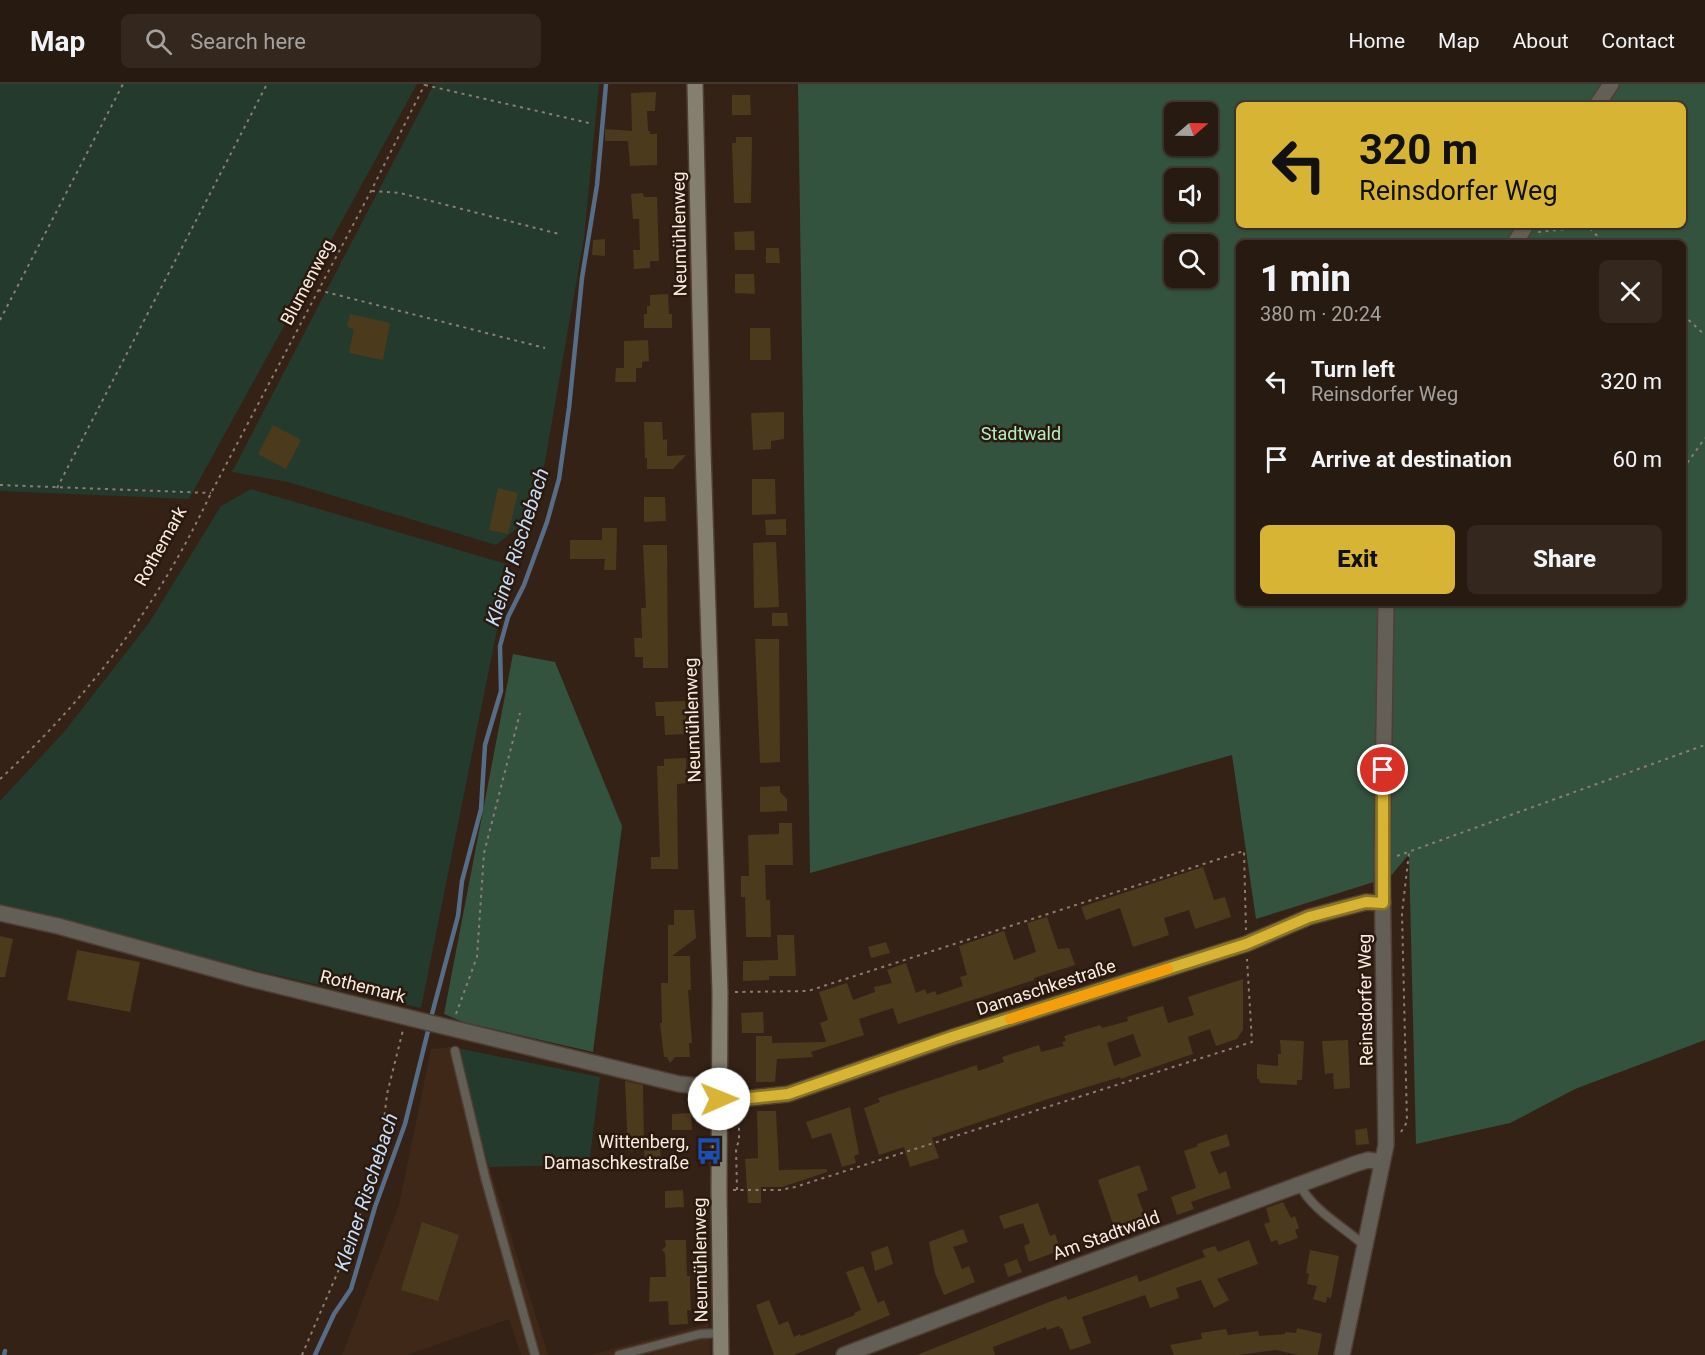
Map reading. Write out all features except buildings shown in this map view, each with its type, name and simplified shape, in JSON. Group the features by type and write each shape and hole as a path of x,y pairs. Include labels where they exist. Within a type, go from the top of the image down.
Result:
{"street":[{"name":"Neumühlenweg","path":"695,84 703,450 724,1095 718,1190 721,1355"},
{"path":"1599,102 1611,84"},
{"name":"Reinsdorfer Weg","path":"1342,1355 1386,1145 1382,860 1386,606"},
{"name":"Damaschkestraße","path":"724,1095 788,1094 952,1037 1246,944 1309,917 1366,902 1383,903"},
{"name":"Rothemark","path":"0,913 58,926 251,979 724,1095"},
{"name":"Am Stadtwald","path":"853,1353 1368,1160 1382,1162"}],"lane":[{"path":"454,1051 485,1177 535,1355"},
{"path":"1300,1185 1304,1194 1359,1241 1366,1244"},
{"path":"619,1355 700,1334 720,1334"}],"path":[{"path":"0,320 123,84"},
{"path":"57,488 267,84"},
{"path":"425,85 589,123"},
{"name":"Blumenweg","path":"211,493 425,85"},
{"path":"371,191 400,193 560,234"},
{"path":"1520,234 1578,228"},
{"path":"1589,228 1602,240"},
{"path":"317,290 545,348"},
{"path":"1686,318 1705,335"},
{"path":"1686,465 1705,438"},
{"path":"0,485 211,493"},
{"name":"Rothemark","path":"0,778 34,747 96,679 157,594 192,534 211,493"},
{"path":"437,1024 477,957 484,852 520,713"},
{"path":"1382,860 1409,853 1705,745"},
{"path":"720,993 808,991 1244,851"},
{"path":"1401,1132 1407,1122 1402,913 1409,853"},
{"path":"302,1355 340,1267 379,1164 387,1094 406,1017"},
{"path":"718,1190 780,1190 795,1187 1252,1042"},
{"path":"724,1095 739,1106 740,1141 736,1148 737,1190"}],"shaded area":[{"path":"452,1047 548,1355 521,1355 509,1319 407,1355 342,1355 399,1205 431,1049"},
{"path":"709,1323 710,1355 590,1355"}],"green space":[{"path":"0,84 417,84 189,499 0,491"},
{"path":"434,84 599,84 584,238 536,513 496,545 288,482 232,472"},
{"name":"Stadtwald","path":"798,84 1705,84 1705,1040 1575,1089 1510,1123 1416,1144 1409,854 1390,877 1256,919 1232,755 810,873"},
{"path":"251,489 510,565 421,1008 266,973 0,906 0,801 64,732 149,623 221,506"},
{"path":"513,654 555,662 622,826 593,1052 463,1022 444,1014"},
{"path":"452,1047 600,1077 589,1165 489,1167"}],"waterway":[{"name":"Kleiner Rischebach","path":"432,1014 458,916 462,881 481,809 485,745 501,691 500,646 508,617 524,585 547,522 559,479 569,408 582,278 597,185 606,84"},
{"name":"Kleiner Rischebach","path":"315,1355 334,1314 351,1289 375,1207 405,1124 428,1031"},
{"path":"4,1355 5,1351"}],"slow traffic":[{"path":"1010,1019 1168,969"}],"place":[{"name":"Wittenberg, Damaschkestraße","path":"709,1151"}],"route":[{"path":"719,1099 788,1094 952,1037 1246,944 1309,917 1366,902 1383,903 1383,770"}]}
